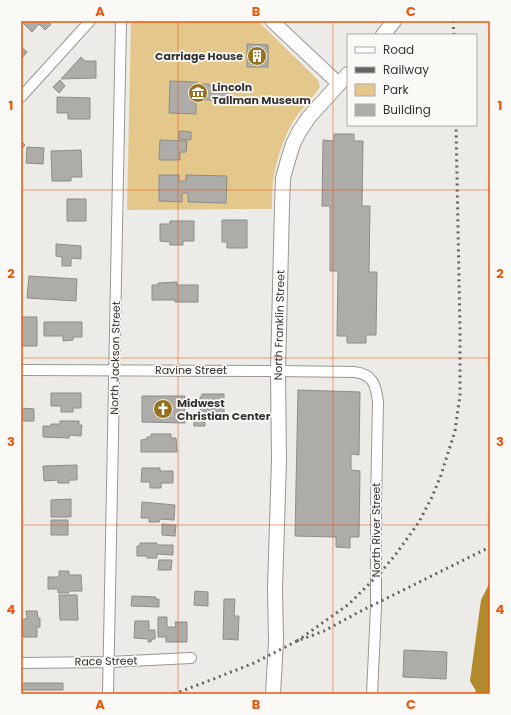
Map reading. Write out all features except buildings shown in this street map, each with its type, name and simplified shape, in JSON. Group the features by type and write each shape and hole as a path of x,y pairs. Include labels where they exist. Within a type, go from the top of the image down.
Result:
{"main road":[{"path":"384,34 394,21"},
{"name":"North Franklin Street","path":"272,694 276,641 275,589 279,460 278,371 282,206 285,171 293,144 299,132 309,117 343,79"}],"street":[{"path":"21,97 90,21"},
{"name":"North Jackson Street","path":"108,694 121,21"},
{"path":"272,21 343,79"},
{"name":"Ravine Street","path":"21,370 278,371 361,373"},
{"name":"North River Street","path":"361,373 373,382 378,402 376,608 372,694"},
{"name":"Race Street","path":"21,663 109,662 191,658"}],"green space":[{"path":"131,21 258,21 318,80 320,87 293,122 280,150 273,181 272,209 127,210"}],"shaded area":[{"path":"490,582 490,694 473,694 476,691 470,681 481,600"}],"railway":[{"path":"453,21 454,34"},
{"path":"297,641 349,604 381,572 396,554 419,522 432,497 441,475 455,431 460,395 456,126"},
{"path":"174,694 254,663 297,641 324,631 490,547"}],"place":[{"name":"Carriage House","path":"257,56"},
{"name":"Lincoln Tallman Museum","path":"198,93"},
{"name":"Midwest Christian Center","path":"163,409"}]}
